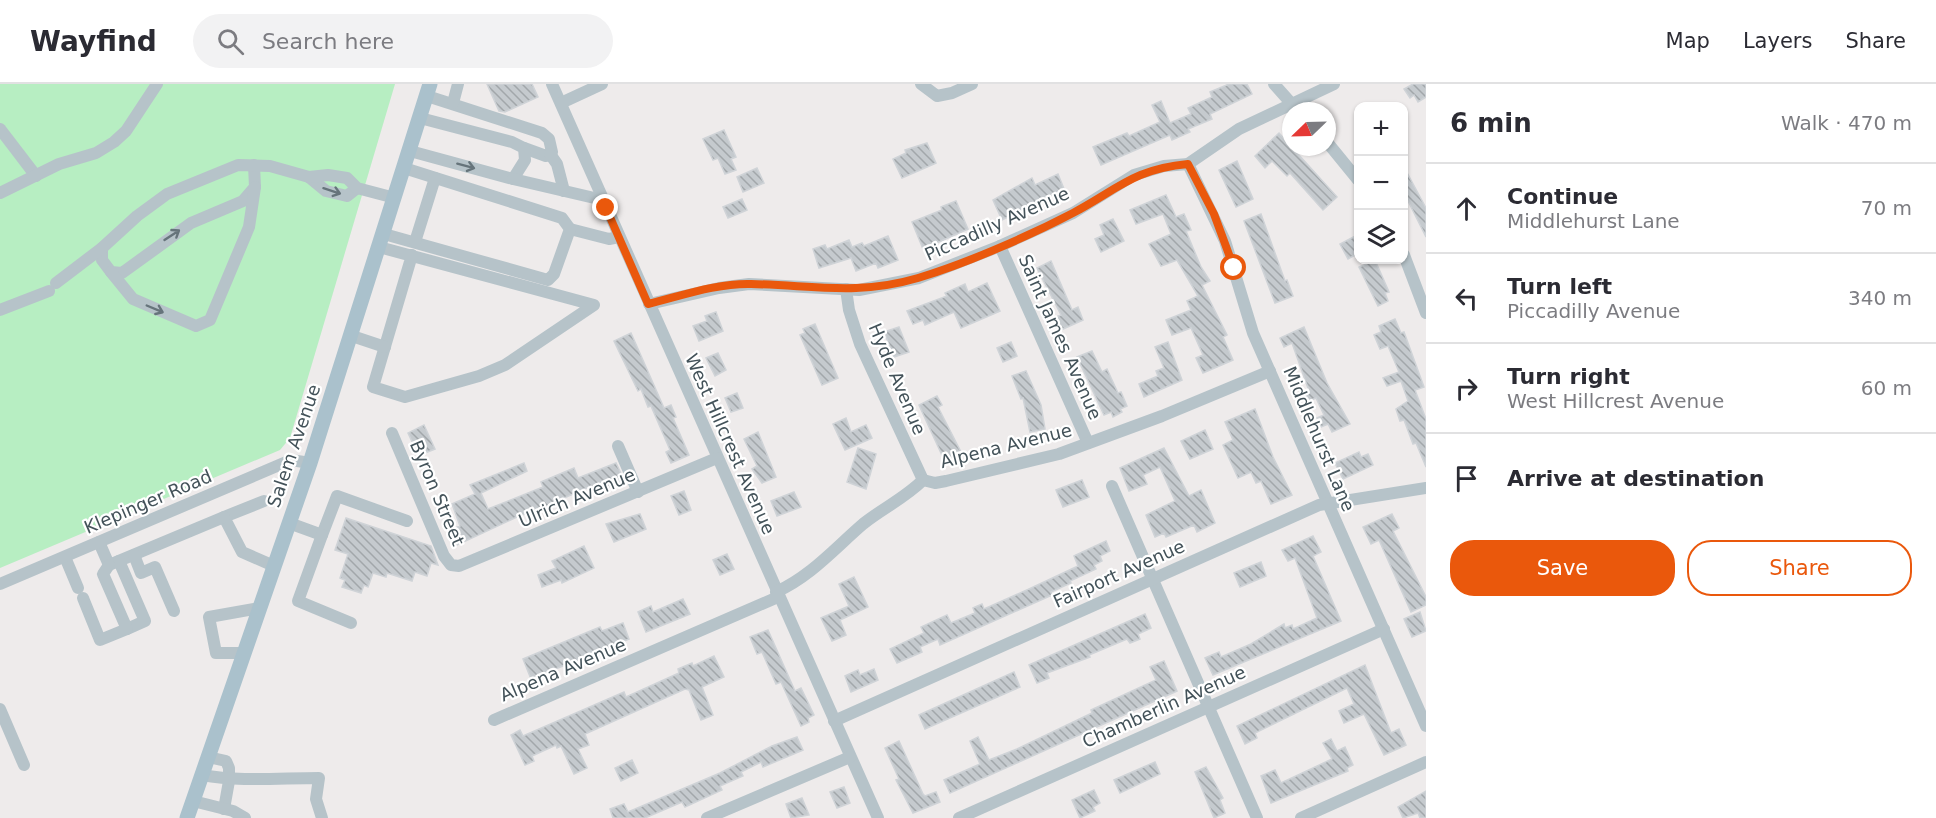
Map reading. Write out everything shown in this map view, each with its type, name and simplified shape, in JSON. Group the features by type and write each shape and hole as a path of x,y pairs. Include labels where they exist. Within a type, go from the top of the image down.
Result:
{"main road":[{"name":"Salem Avenue","path":"187,818 310,463 428,90"}],"street":[{"path":"0,193 59,164 96,153 114,142 126,131 158,84"},
{"path":"453,103 458,84"},
{"name":"West Hillcrest Avenue","path":"552,84 878,818"},
{"path":"561,103 602,84"},
{"path":"921,84 932,94 952,93 972,84"},
{"path":"1274,84 1290,102"},
{"name":"Piccadilly Avenue","path":"1303,102 1334,84"},
{"path":"428,90 453,103 542,133 549,139 550,154 557,164 564,191"},
{"name":"Piccadilly Avenue","path":"648,304 749,284 846,290 881,287 919,278 1000,246 1073,213 1134,176 1164,166 1188,164 1239,129 1282,112"},
{"path":"420,118 512,142 541,155 550,154"},
{"path":"0,129 36,176"},
{"path":"513,179 525,160 524,148"},
{"path":"410,150 513,179 603,200"},
{"path":"1336,153 1354,174"},
{"name":"Middlehurst Lane","path":"1188,164 1225,241 1253,333 1426,726"},
{"path":"0,310 53,287 102,248 137,216 167,194 238,165 270,166 309,177 326,191 347,196 357,188 395,198"},
{"path":"102,248 102,260 133,299 196,326 210,320 249,227 255,187 255,165"},
{"path":"404,168 562,218 570,229 609,238 619,237"},
{"path":"414,249 594,305 505,365 478,376 405,396 373,387 435,178"},
{"path":"111,272 122,273 191,223 243,201 255,187"},
{"path":"381,241 548,280 554,274 570,229"},
{"name":"Saint James Avenue","path":"1000,246 1088,443"},
{"path":"1407,264 1426,313"},
{"name":"Hyde Avenue","path":"846,290 849,310 860,344 923,480"},
{"path":"352,336 385,347"},
{"name":"Alpena Avenue","path":"494,720 777,594 814,571 863,524 912,492 923,480 935,483 946,481 1059,454 1249,382 1270,371"},
{"name":"Byron Street","path":"392,433 444,556 451,565"},
{"path":"618,446 638,492"},
{"name":"Ulrich Avenue","path":"451,565 464,565 717,458"},
{"name":"Klepinger Road","path":"0,584 291,460 310,463"},
{"path":"1112,486 1257,818"},
{"name":"Fairport Avenue","path":"834,721 1328,504 1426,488"},
{"path":"351,623 298,601 337,496 407,521"},
{"path":"127,629 103,574 114,563 264,501"},
{"path":"224,517 242,552 274,566"},
{"path":"289,523 322,535"},
{"path":"65,557 100,640 145,621 114,563 99,542"},
{"path":"134,555 141,573 155,567 174,611"},
{"path":"244,653 216,653 209,617 260,608"},
{"name":"Chamberlin Avenue","path":"959,818 1383,629"},
{"path":"0,709 24,765"},
{"path":"208,757 226,761 229,768 224,808"},
{"path":"707,818 850,757"},
{"path":"1301,818 1426,762"},
{"path":"202,775 229,781 249,778 319,778 316,799 322,818"},
{"path":"193,801 224,808 245,818"}],"green space":[{"path":"0,84 395,84 290,438 280,450 0,568"}],"building":[{"path":"487,84 532,84 538,97 505,112 499,111"},
{"path":"1229,84 1247,84 1252,94 1210,114 1212,119 1188,129 1190,132 1172,140 1170,135 1101,165 1093,147 1127,133 1129,136 1160,122 1152,105 1161,101 1170,123 1191,114 1188,108 1212,97 1210,92"},
{"path":"1413,84 1426,84 1426,97 1418,102 1414,95 1410,98 1404,89"},
{"path":"724,130 736,157 731,159 736,170 725,174 718,158 713,160 703,139"},
{"path":"1279,133 1282,136 1282,156 1300,156 1337,197 1323,210 1290,173 1287,176 1272,161 1265,168 1255,156"},
{"path":"927,143 936,163 902,178 893,159 906,153 905,150"},
{"path":"1237,161 1253,199 1236,207 1219,170"},
{"path":"757,168 764,183 743,192 737,177"},
{"path":"1058,174 1064,189 1002,220 993,200 1032,178 1035,185"},
{"path":"1408,174 1426,208 1426,237 1408,201"},
{"path":"1166,195 1176,217 1184,214 1191,230 1186,231 1201,267 1210,281 1202,285 1227,335 1223,337 1233,360 1203,373 1196,358 1203,355 1191,328 1172,335 1166,320 1191,310 1187,301 1198,296 1177,260 1161,266 1149,244 1171,234 1163,214 1136,224 1130,210"},
{"path":"742,199 747,210 728,218 723,207"},
{"path":"956,201 968,229 923,249 912,222 942,210 941,207"},
{"path":"1261,214 1285,281 1287,280 1293,296 1275,303 1244,221"},
{"path":"1113,219 1124,241 1101,252 1095,239 1104,235 1100,225"},
{"path":"888,236 898,260 878,268 876,263 856,271 851,258 819,268 813,249 825,245 827,249 849,240 852,247 862,243 864,246"},
{"path":"1354,237 1354,256 1348,259 1340,244"},
{"path":"1051,261 1072,310 1078,307 1083,320 1061,330 1056,317 1061,315 1037,268"},
{"path":"1366,264 1377,264 1389,292 1385,293 1388,301 1378,306 1359,267"},
{"path":"987,283 1000,311 961,328 954,312 925,325 923,320 913,324 907,311 947,296 945,293 965,284 968,292"},
{"path":"716,312 723,331 699,341 693,326 707,321 705,316"},
{"path":"1395,319 1401,333 1404,332 1424,387 1415,390 1426,419 1426,467 1416,443 1413,444 1404,420 1400,421 1396,409 1408,401 1401,381 1387,386 1383,378 1399,372 1388,346 1380,349 1374,335 1381,332 1379,326"},
{"path":"815,324 838,378 822,385 800,335 805,333 803,329"},
{"path":"899,327 909,352 894,357 884,332"},
{"path":"1304,327 1327,383 1350,424 1332,432 1328,424 1321,427 1317,418 1324,415 1316,398 1309,401 1305,392 1309,391 1292,343 1284,347 1280,338"},
{"path":"631,333 664,408 671,405 676,417 673,418 689,455 671,463 666,452 670,450 651,406 648,407 641,389 638,391 614,341"},
{"path":"1011,342 1017,356 1003,362 997,348"},
{"path":"1168,342 1182,380 1144,397 1139,384 1158,376 1156,371 1164,368 1155,347"},
{"path":"1092,351 1102,372 1107,369 1127,406 1120,409 1122,412 1113,417 1111,412 1104,415 1077,357"},
{"path":"718,353 726,370 715,376 706,358"},
{"path":"1026,371 1041,405 1045,429 1030,432 1023,398 1021,399 1012,376"},
{"path":"737,393 743,408 731,412 725,398"},
{"path":"937,396 942,405 938,407 963,456 946,464 919,405"},
{"path":"1255,409 1273,457 1292,495 1271,504 1261,481 1256,483 1251,472 1238,478 1223,445 1233,440 1225,422"},
{"path":"846,418 851,432 866,425 872,438 845,450 833,424"},
{"path":"424,425 435,449 425,453 423,450 417,452 408,433"},
{"path":"1205,430 1213,449 1190,459 1181,441"},
{"path":"758,432 776,477 762,483 752,469 757,466 744,439"},
{"path":"858,448 876,454 866,489 847,482"},
{"path":"1164,448 1189,496 1201,490 1215,523 1197,532 1194,525 1166,537 1164,533 1155,537 1146,515 1175,501 1160,467 1143,475 1147,484 1129,491 1120,468"},
{"path":"1359,452 1361,457 1368,454 1373,465 1343,479 1335,463"},
{"path":"524,463 527,471 481,493 488,509 543,487 541,482 574,468 578,478 616,463 624,480 595,494 591,486 564,498 565,500 519,516 457,545 450,530 460,526 452,504 475,494 470,485"},
{"path":"1082,480 1089,497 1063,507 1056,490"},
{"path":"684,491 691,510 679,515 671,496"},
{"path":"794,492 801,507 777,516 771,501"},
{"path":"640,514 646,529 614,542 606,524"},
{"path":"1392,514 1399,528 1393,531 1426,597 1426,605 1411,612 1379,540 1371,544 1363,527"},
{"path":"346,518 431,546 438,565 431,563 427,576 415,572 412,581 387,573 386,577 373,573 368,587 364,585 361,593 342,587 345,580 340,578 348,554 335,550"},
{"path":"1313,536 1321,552 1313,556 1341,621 1213,675 1205,658 1219,652 1221,657 1251,644 1284,624 1285,628 1292,625 1293,629 1317,618 1295,558 1288,561 1282,550"},
{"path":"1106,541 1110,551 1100,556 1102,561 1094,565 1096,569 1051,592 1052,595 940,645 938,639 920,647 922,652 897,663 890,649 924,633 921,627 947,615 951,623 975,613 973,608 982,604 984,609 1029,589 1078,566 1074,556"},
{"path":"584,546 594,568 562,583 561,580 542,587 538,575 556,568 552,561"},
{"path":"727,554 734,569 720,575 713,560"},
{"path":"1261,562 1266,576 1240,587 1234,573"},
{"path":"854,577 868,607 840,620 846,635 832,641 821,618 849,606 839,584"},
{"path":"683,599 690,614 646,632 638,612 651,606 653,612"},
{"path":"1420,612 1426,631 1412,637 1404,619"},
{"path":"1145,614 1151,628 1138,634 1140,639 1130,643 1127,639 1089,655 1090,657 1047,673 1049,678 1037,683 1029,665"},
{"path":"623,623 629,639 531,679 523,659 600,627 602,631"},
{"path":"768,630 795,691 801,688 814,715 808,718 809,722 801,726 781,682 776,684 762,652 757,654 750,637"},
{"path":"714,656 724,677 702,687 713,715 701,720 689,690 685,689 585,734 589,745 578,749 587,768 574,774 561,746 557,748 556,745 532,756 534,761 525,765 511,735 520,730 523,736 624,692 626,697 679,673 678,669 692,663 693,666"},
{"path":"1164,661 1177,691 950,793 944,780 980,764 970,741 978,737 989,760 1017,749 1092,713 1091,710 1156,680 1150,667"},
{"path":"1365,665 1391,733 1399,729 1406,745 1384,755 1364,714 1344,723 1339,711 1354,704 1347,688 1255,733 1257,738 1245,744 1237,726"},
{"path":"874,669 878,680 851,692 845,676 858,670 860,675"},
{"path":"1014,672 1020,687 925,729 919,715"},
{"path":"797,737 803,750 763,767 761,762 741,772 743,776 720,786 722,790 685,807 682,802 645,818 613,818 610,809 624,804 628,812 720,773 772,746"},
{"path":"1331,739 1337,751 1345,747 1353,765 1347,768 1348,771 1271,803 1261,776 1275,770 1281,783 1332,759 1323,743"},
{"path":"899,741 923,794 925,796 936,792 940,802 913,813 896,780 899,779 885,748"},
{"path":"632,760 638,773 621,781 615,768"},
{"path":"1155,762 1160,774 1120,793 1114,780"},
{"path":"1206,767 1223,798 1220,800 1225,813 1214,818 1195,772"},
{"path":"844,787 850,803 837,808 830,792"},
{"path":"1094,790 1100,803 1093,807 1095,811 1080,818 1072,800"},
{"path":"1426,791 1426,818 1420,818 1418,813 1403,818 1398,807"},
{"path":"802,798 809,815 791,818 786,804"}],"route":[{"path":"606,208 648,304 719,288 749,284 859,290 919,278 1029,234 1073,213 1134,176 1164,166 1188,164 1214,214 1234,268"}]}
